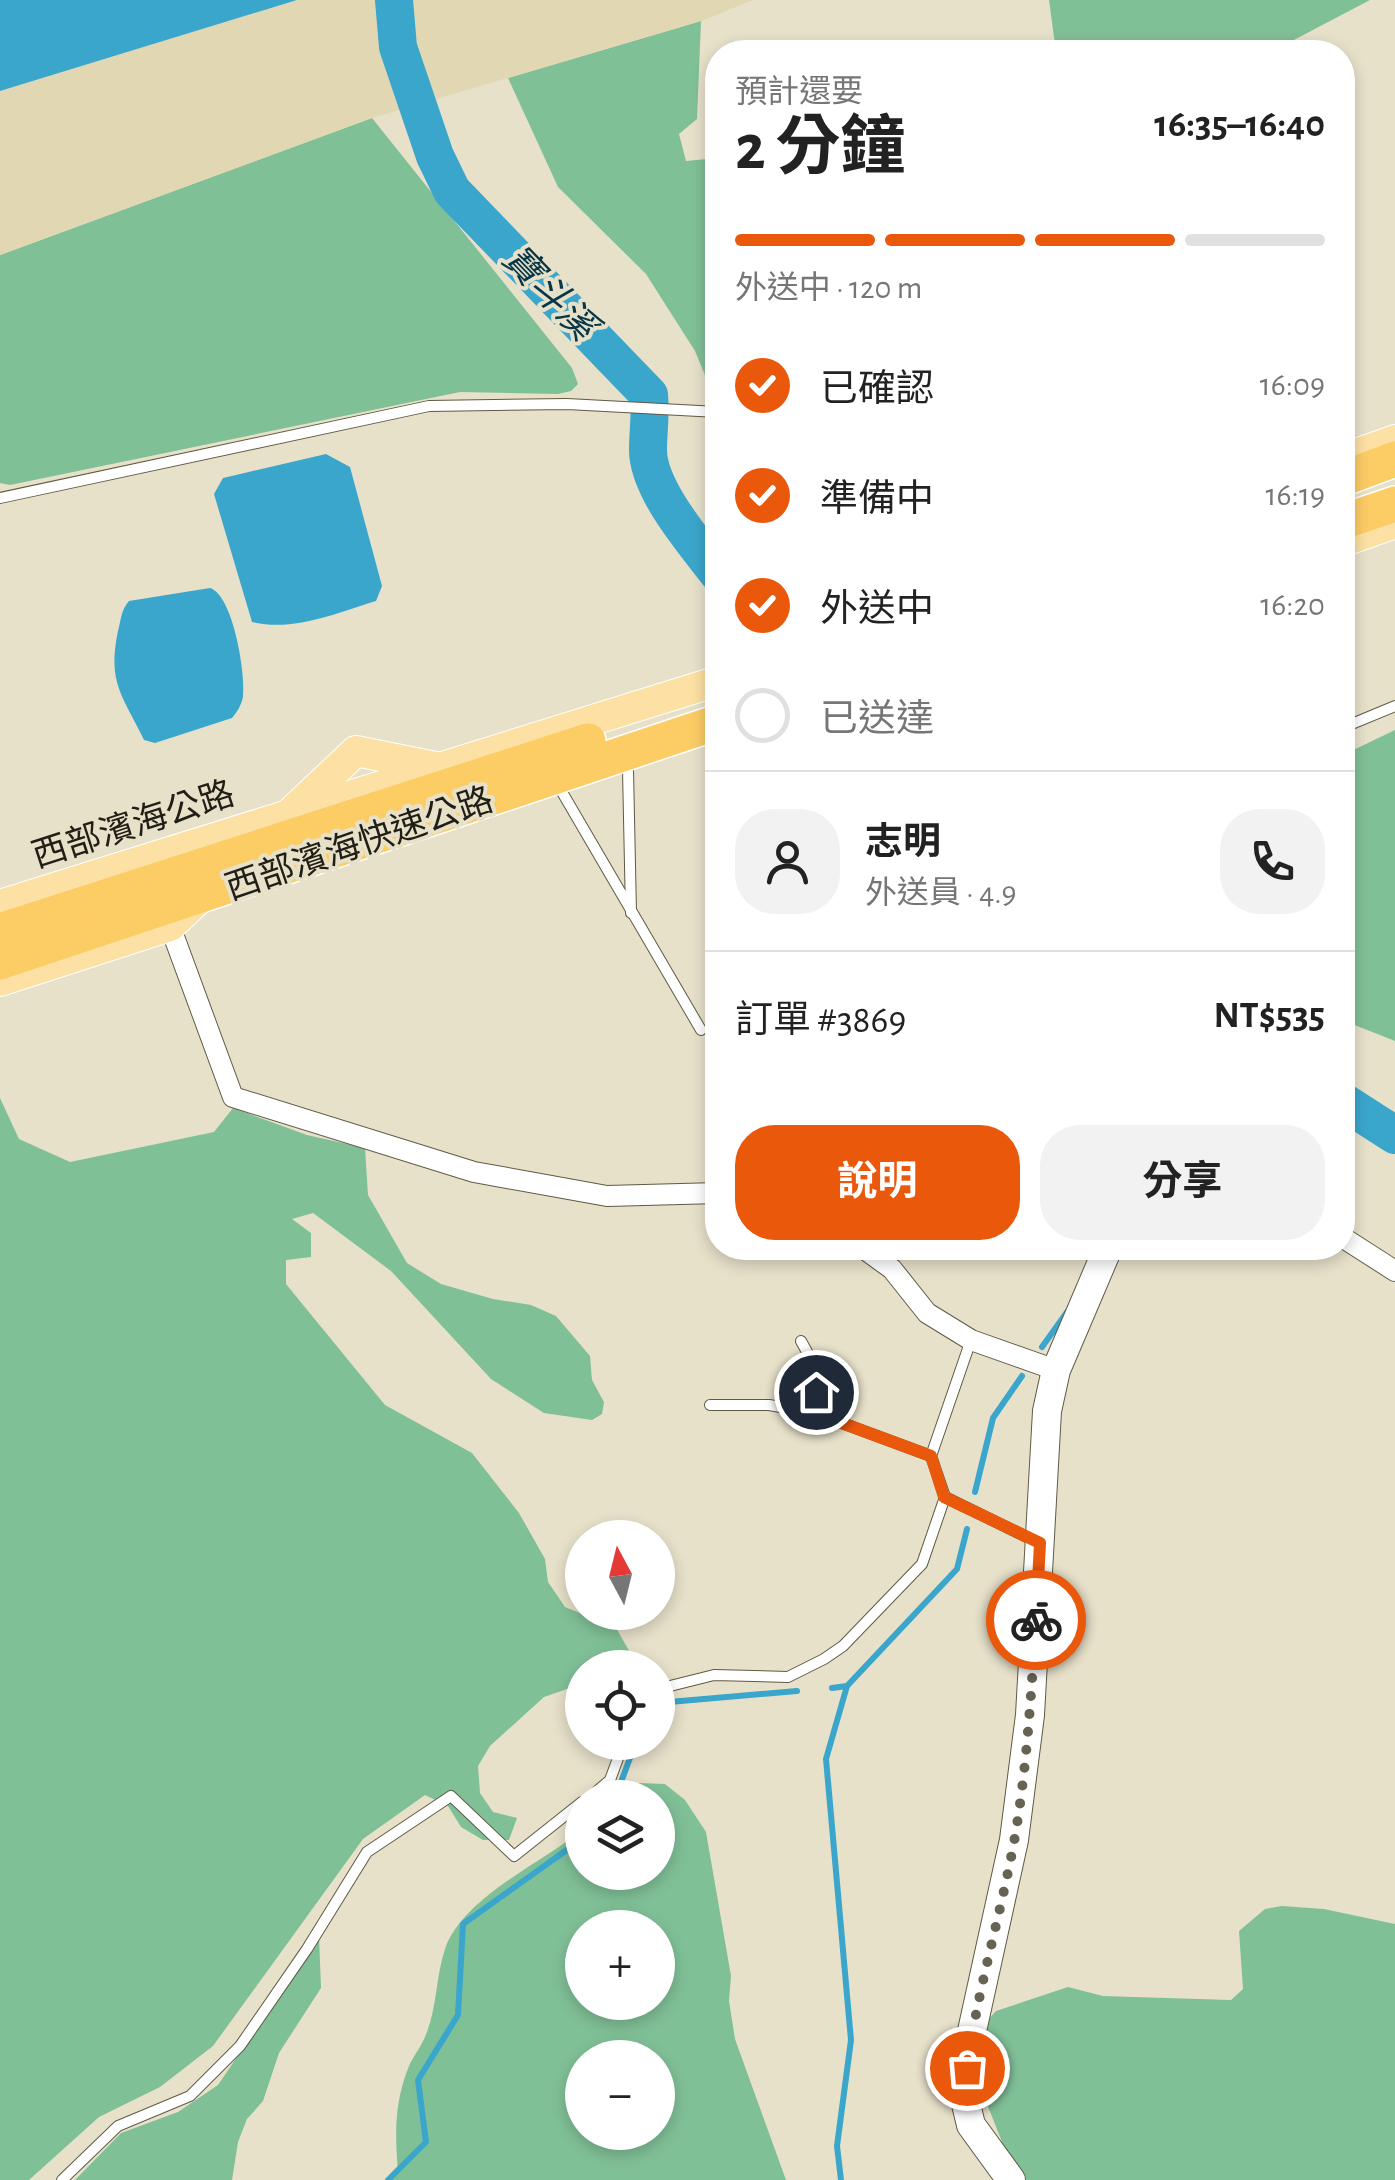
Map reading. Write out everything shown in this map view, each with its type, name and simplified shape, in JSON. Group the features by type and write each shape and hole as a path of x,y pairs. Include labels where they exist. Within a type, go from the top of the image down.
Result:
{"highway":[{"path":"1355,473 1395,459"},
{"path":"1355,518 1395,504"},
{"name":"西部濱海快速公路","path":"0,931 705,714"},
{"name":"西部濱海快速公路","path":"0,962 705,714"}],"main road":[{"path":"1355,454 1395,440"},
{"path":"1355,537 1395,523"},
{"name":"西部濱海公路","path":"0,905 705,714"},
{"name":"西部濱海公路","path":"0,982 170,926 356,751 562,792 628,770 705,716"}],"street":[{"path":"170,926 233,1098 474,1172 607,1196 705,1193"},
{"path":"1355,1245 1395,1271"},
{"path":"880,1260 892,1269 927,1313 971,1340 1056,1370"},
{"path":"1011,2180 971,2125 965,2100 972,2031 1014,1840 1030,1716 1047,1411 1056,1370 1103,1260"}],"lane":[{"path":"0,498 429,406 567,404 705,411"},
{"path":"1355,723 1395,706"},
{"path":"628,770 631,914"},
{"path":"562,792 702,1030"},
{"path":"675,1685 714,1675 788,1677 843,1646 922,1564 944,1497 931,1456 971,1340"},
{"path":"801,1341 818,1372 815,1413"},
{"path":"710,1405 769,1404 815,1413 931,1456"},
{"path":"944,1497 1040,1543"},
{"path":"62,2180 118,2126 190,2096 240,2046 367,1852 451,1796 514,1856 565,1816"}],"green space":[{"path":"1049,0 1370,0 1294,40 1054,40"},
{"path":"701,21 697,119 679,134 686,161 705,159 705,375 695,351 646,274 558,187 508,78"},
{"path":"372,118 572,368 578,384 571,391 460,392 10,485 0,483 0,255"},
{"path":"1395,730 1395,1041 1355,1025 1355,749"},
{"path":"0,1098 19,1139 70,1162 214,1132 233,1108 307,1135 365,1148 368,1195 407,1263 441,1284 531,1305 556,1316 590,1356 592,1380 604,1402 602,1414 592,1420 544,1413 491,1379 391,1271 313,1213 292,1219 311,1233 311,1257 286,1260 286,1284 385,1405 472,1453 519,1513 545,1559 548,1582 565,1607 565,1630 617,1630 629,1650 565,1650 565,1690 544,1697 490,1746 478,1766 480,1793 493,1812 517,1818 509,1840 483,1840 461,1827 448,1806 425,1795 363,1839 213,2046 160,2087 99,2117 29,2180 0,2180"},
{"path":"675,1792 685,1800 706,1832 731,1976 729,2001 735,2039 786,2180 391,2180 398,2172 396,2132 401,2093 409,2066 427,2032 445,1949 468,1913 505,1882 565,1842 565,1890 675,1890"},
{"path":"1265,1909 1324,1909 1395,1924 1395,2180 1020,2180 976,2076 984,2024 996,2011 1068,1987 1103,1996 1231,2000 1243,1989 1239,1931"},
{"path":"319,1936 321,1988 279,2053 263,2101 247,2119 238,2142 232,2180 75,2180 121,2133 178,2112 218,2085"}],"sand":[{"path":"297,0 753,0 701,21 372,118 0,255 0,91"}],"water":[{"path":"0,0 297,0 0,91"},
{"path":"326,454 350,467 382,586 376,601 299,623 252,622 214,494 223,478"},
{"path":"210,588 225,605 236,636 243,686 240,706 232,718 155,743 144,740 119,688 114,664 124,608 129,601"}],"waterway":[{"name":"寶斗溪","path":"394,0 398,47 435,156 452,191 649,395 650,465 664,498 705,556"},
{"name":"寶斗溪","path":"1355,1109 1395,1135"},
{"path":"1042,1347 1067,1312"},
{"path":"975,1492 993,1418 1022,1376"},
{"path":"841,2180 837,2146 851,2040 826,1759 847,1686 957,1569 967,1529"},
{"path":"832,1688 847,1686"},
{"path":"675,1702 797,1691"},
{"path":"622,1780 629,1760"},
{"path":"388,2180 426,2142 418,2080 458,2015 463,1924 565,1851"}],"way so far":[{"path":"967,2068 1014,1840 1030,1716 1036,1620"}],"route":[{"path":"816,1392 815,1413 931,1456 944,1497 1040,1543 1036,1620"}]}
